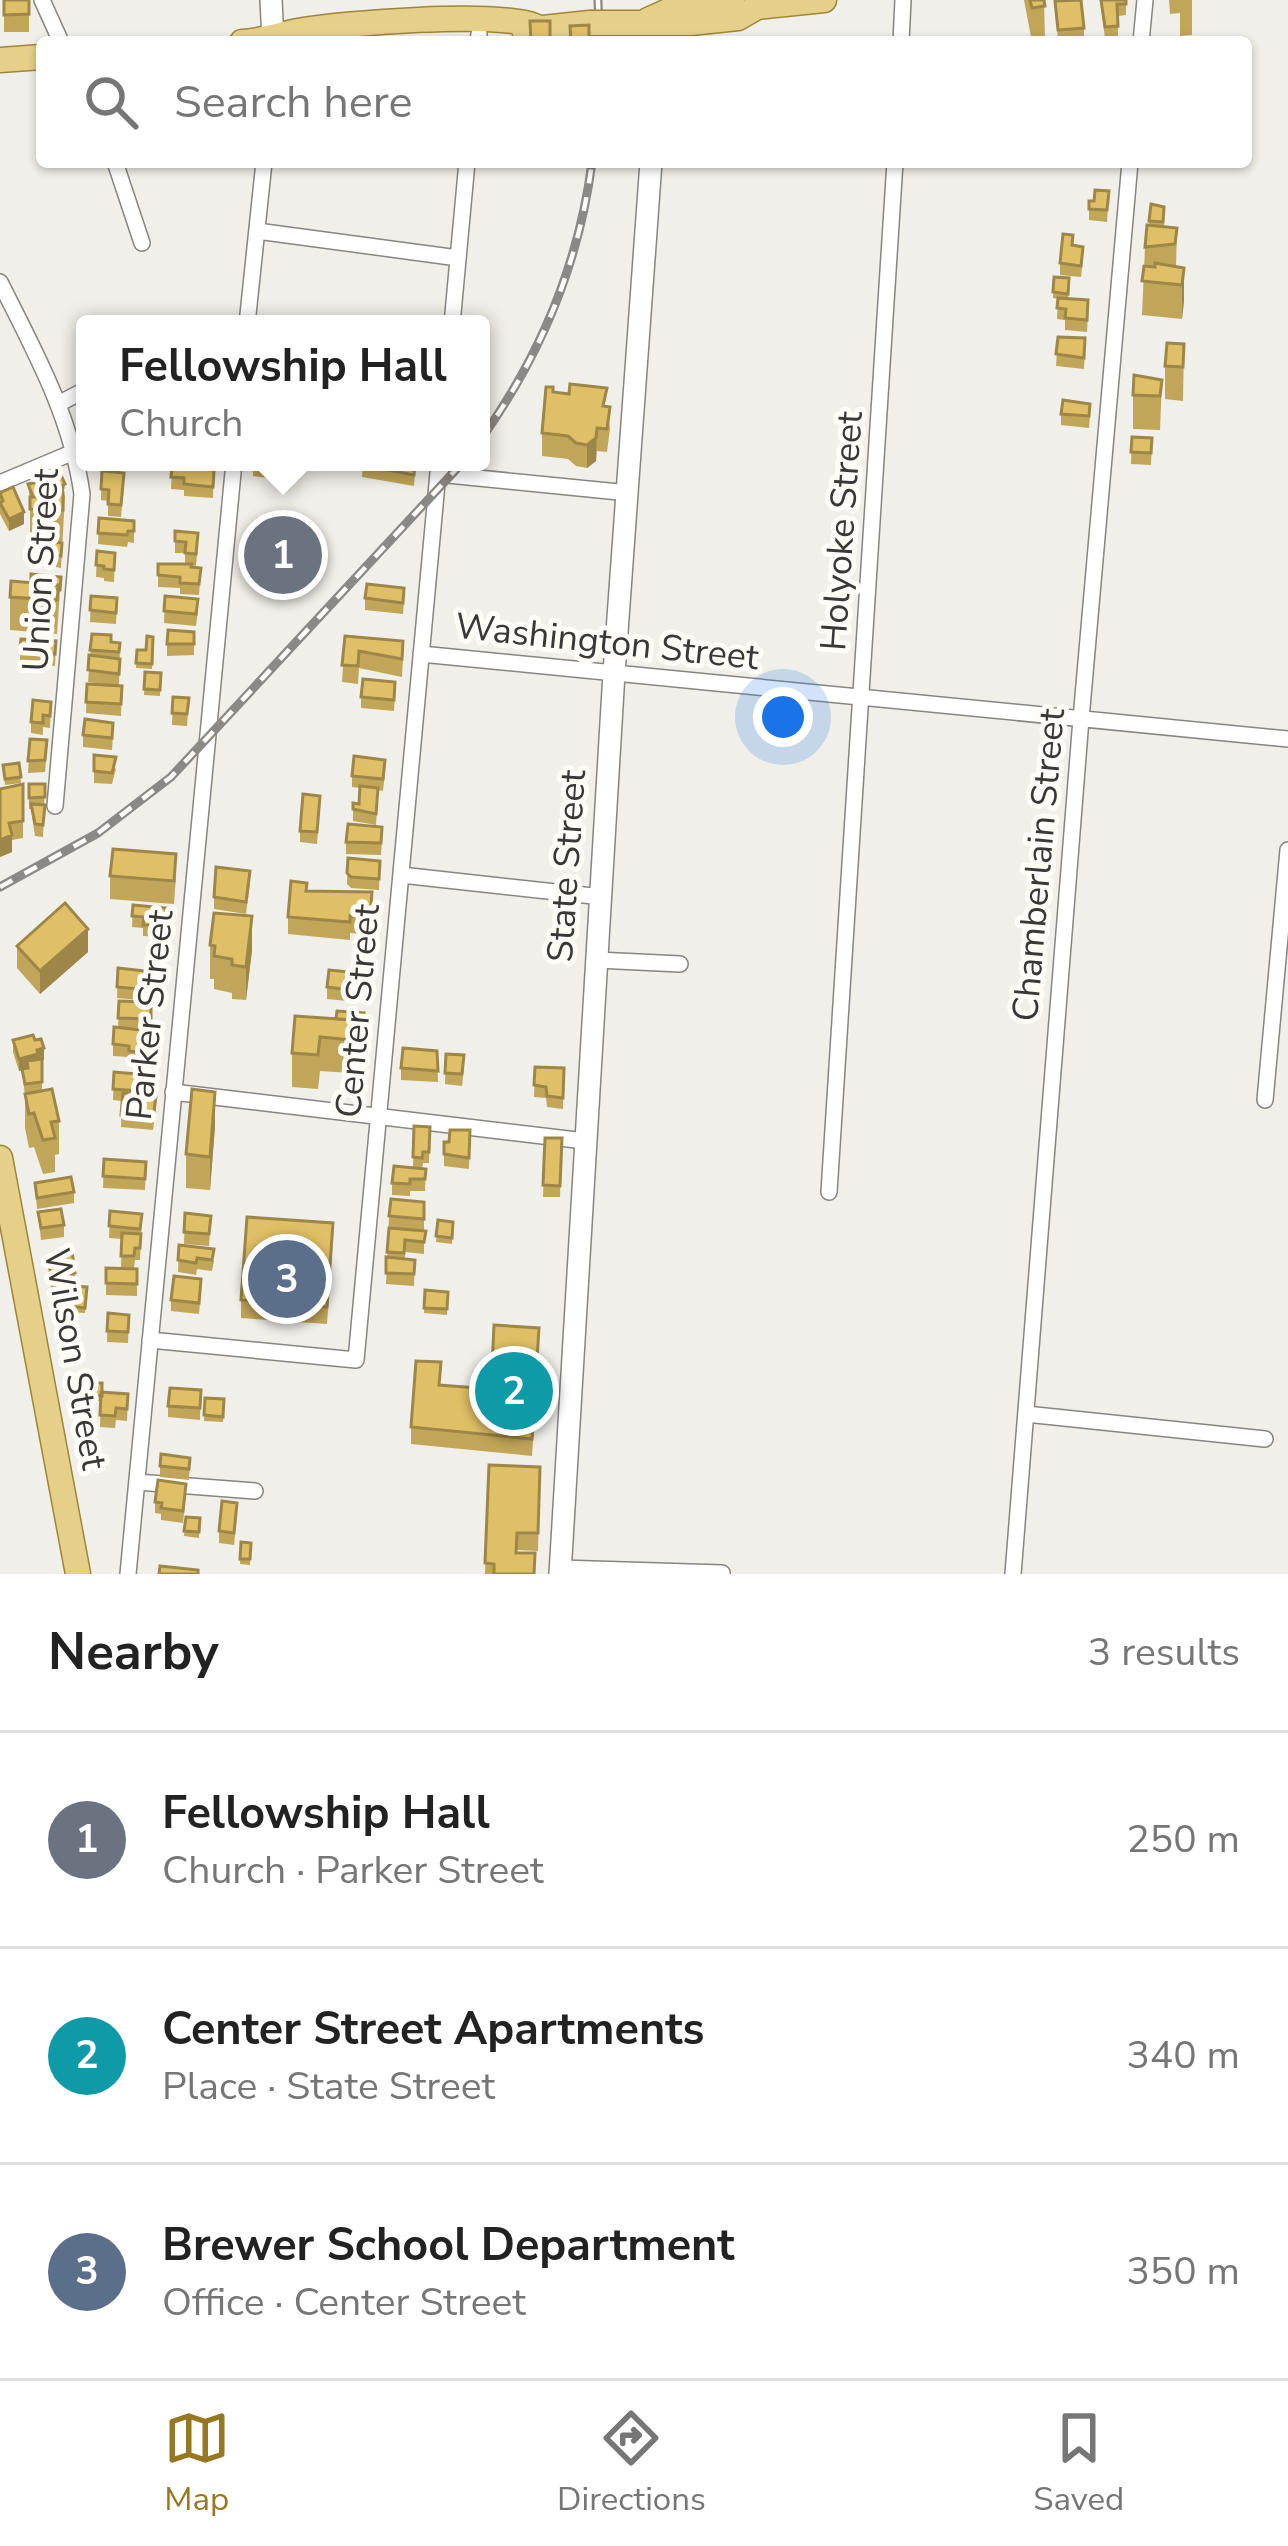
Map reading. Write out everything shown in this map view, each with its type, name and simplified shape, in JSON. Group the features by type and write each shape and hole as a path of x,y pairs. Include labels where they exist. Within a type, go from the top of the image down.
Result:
{"main road":[{"path":"271,0 275,36"},
{"path":"290,36 307,30 738,18 743,2 824,0"},
{"path":"395,36 478,24"},
{"path":"0,60 36,57"},
{"name":"State Street","path":"560,1571 614,673 651,168"},
{"name":"Wilson Street","path":"0,1157 11,1269 77,1574"}],"street":[{"path":"42,0 58,36"},
{"path":"901,36 903,0"},
{"path":"1141,36 1144,0"},
{"path":"117,168 142,243"},
{"path":"248,315 263,168"},
{"path":"453,315 466,168"},
{"name":"Holyoke Street","path":"829,1192 895,168"},
{"name":"Chamberlain Street","path":"1013,1574 1129,168"},
{"path":"257,231 458,258"},
{"name":"Union Street","path":"0,281 60,403 76,451"},
{"path":"60,403 76,395"},
{"path":"0,484 76,451"},
{"name":"Union Street","path":"55,806 82,494 79,471"},
{"name":"Parker Street","path":"128,1574 233,471"},
{"name":"Center Street","path":"150,1340 356,1360 438,471"},
{"path":"461,471 629,493"},
{"name":"Washington Street","path":"421,654 1288,739"},
{"path":"1265,1100 1288,850"},
{"path":"401,874 602,897"},
{"path":"598,960 680,964"},
{"path":"173,1092 584,1141"},
{"path":"1026,1414 1265,1439"},
{"path":"136,1482 255,1491"},
{"path":"560,1571 722,1574"}],"building":[{"path":"4,0 29,0 29,14 4,15"},
{"path":"1030,0 1044,0 1045,6 1032,8"},
{"path":"1081,0 1084,28 1058,30 1055,1"},
{"path":"1101,0 1126,0 1126,4 1117,4 1118,26 1105,27"},
{"path":"530,21 550,21 550,36 531,36"},
{"path":"589,25 589,36 571,36 570,26"},
{"path":"1095,190 1109,191 1107,210 1089,209"},
{"path":"1151,204 1164,207 1163,222 1149,221"},
{"path":"1147,225 1177,228 1175,244 1145,247"},
{"path":"1063,234 1073,235 1072,245 1083,247 1081,266 1060,263"},
{"path":"1155,263 1184,268 1182,285 1142,281 1144,266 1155,267"},
{"path":"1054,277 1069,278 1068,294 1053,292"},
{"path":"1058,298 1088,300 1087,320 1065,318 1066,309 1057,308"},
{"path":"1058,337 1085,338 1084,358 1056,354"},
{"path":"1167,343 1184,344 1183,367 1165,366"},
{"path":"1134,375 1162,380 1160,396 1133,395"},
{"path":"570,384 607,388 603,406 610,407 607,429 597,428 596,438 587,445 568,436 542,433 546,387 569,394"},
{"path":"1063,400 1090,404 1089,416 1061,414"},
{"path":"1132,437 1152,438 1151,453 1131,452"},
{"path":"58,468 65,484 55,492 43,492 43,497 33,497 28,484 50,480 47,472"},
{"path":"102,471 124,473 121,505 108,504 109,490 101,489"},
{"path":"172,471 214,471 213,487 184,484 184,478 171,477"},
{"path":"13,487 24,512 9,519 0,493"},
{"path":"43,492 63,493 63,510 30,509 30,497 43,497"},
{"path":"99,518 134,521 134,531 127,535 98,533"},
{"path":"257,523 312,528 310,553 254,548"},
{"path":"175,531 198,533 196,554 185,553 186,542 175,541"},
{"path":"33,540 62,543 61,556 32,551"},
{"path":"97,551 115,553 114,570 96,565"},
{"path":"158,564 201,568 199,584 158,575"},
{"path":"31,574 61,577 60,590 58,585 31,583"},
{"path":"11,581 58,585 57,600 10,597"},
{"path":"367,584 404,588 403,603 365,598"},
{"path":"91,596 117,598 116,613 90,610"},
{"path":"165,596 198,599 196,614 164,611"},
{"path":"168,630 194,632 194,644 167,644"},
{"path":"92,634 111,635 111,642 120,643 119,652 90,650"},
{"path":"147,636 153,637 152,664 136,663 137,650 146,650"},
{"path":"345,636 403,641 402,659 359,651 358,666 342,665"},
{"path":"21,639 56,641 55,654 20,648"},
{"path":"89,655 120,659 119,674 88,670"},
{"path":"145,672 161,673 160,690 144,689"},
{"path":"363,679 395,682 394,700 361,697"},
{"path":"87,684 122,686 121,704 86,702"},
{"path":"173,697 189,698 187,714 172,713"},
{"path":"33,700 51,702 50,716 43,715 43,723 31,722"},
{"path":"85,719 113,723 112,738 83,735"},
{"path":"30,739 47,740 45,760 28,761"},
{"path":"94,755 116,757 112,773 94,771"},
{"path":"354,756 385,760 383,779 352,776"},
{"path":"19,763 21,777 5,779 3,765"},
{"path":"23,784 23,821 9,823 12,835 0,840 0,789"},
{"path":"29,784 45,784 45,797 29,798"},
{"path":"360,786 378,788 376,814 353,809 353,803 359,804"},
{"path":"303,794 320,796 317,832 300,831"},
{"path":"31,804 45,805 43,825 35,824"},
{"path":"348,824 382,827 381,843 346,842"},
{"path":"113,849 176,854 174,881 110,876"},
{"path":"348,858 380,861 379,879 351,877"},
{"path":"216,867 250,871 246,902 214,897"},
{"path":"291,881 307,883 306,891 372,892 370,918 350,916 350,922 288,917"},
{"path":"65,903 88,929 40,971 17,946"},
{"path":"133,905 166,908 164,925 143,925 144,917 132,916"},
{"path":"214,913 252,916 246,967 214,956 215,946 210,945"},
{"path":"118,968 154,972 152,990 117,987"},
{"path":"329,970 360,973 358,991 327,987"},
{"path":"119,1001 151,1002 151,1019 118,1018"},
{"path":"337,1011 364,1013 363,1029 353,1028 353,1020 336,1019"},
{"path":"295,1016 353,1020 352,1040 320,1037 318,1055 292,1053"},
{"path":"114,1027 158,1032 156,1054 113,1044"},
{"path":"33,1035 44,1048 19,1059 13,1040"},
{"path":"403,1048 437,1051 438,1071 401,1068"},
{"path":"446,1054 464,1055 462,1074 445,1073"},
{"path":"42,1059 42,1082 25,1084 22,1069 28,1068 27,1061"},
{"path":"535,1067 564,1068 563,1098 547,1096 546,1087 534,1085"},
{"path":"114,1072 150,1075 154,1092 113,1089"},
{"path":"52,1089 59,1121 51,1122 55,1138 43,1140 25,1094"},
{"path":"192,1089 215,1092 210,1157 186,1154"},
{"path":"123,1093 156,1096 153,1119 121,1115"},
{"path":"414,1126 430,1127 429,1152 423,1152 422,1158 413,1157"},
{"path":"450,1130 470,1130 469,1158 444,1154"},
{"path":"545,1138 562,1138 560,1186 543,1185"},
{"path":"104,1159 146,1162 145,1179 103,1176"},
{"path":"394,1166 426,1169 425,1179 392,1183"},
{"path":"71,1177 74,1192 37,1198 35,1183"},
{"path":"391,1199 424,1202 424,1219 389,1216"},
{"path":"61,1209 64,1225 41,1228 38,1212"},
{"path":"110,1211 142,1214 140,1229 109,1226"},
{"path":"185,1213 211,1216 209,1234 184,1232"},
{"path":"247,1217 333,1223 327,1307 241,1300"},
{"path":"438,1220 453,1222 452,1238 436,1236"},
{"path":"389,1228 426,1231 424,1242 405,1240 404,1253 387,1252"},
{"path":"122,1233 141,1234 134,1256 121,1256"},
{"path":"179,1245 214,1249 212,1260 178,1260"},
{"path":"72,1251 75,1273 51,1277 53,1254"},
{"path":"386,1257 415,1260 414,1274 386,1273"},
{"path":"106,1268 137,1269 137,1284 106,1283"},
{"path":"174,1276 201,1279 199,1303 171,1300"},
{"path":"70,1286 87,1287 85,1308 68,1306"},
{"path":"425,1290 448,1292 447,1309 424,1308"},
{"path":"108,1313 129,1315 128,1332 107,1331"},
{"path":"494,1325 539,1328 532,1439 411,1427 416,1361 441,1362 439,1385 491,1389"},
{"path":"79,1383 102,1383 102,1396 78,1395"},
{"path":"170,1388 201,1390 200,1408 168,1406"},
{"path":"101,1392 128,1394 127,1409 116,1408 115,1416 100,1415"},
{"path":"205,1398 224,1399 223,1417 204,1415"},
{"path":"161,1454 190,1458 189,1469 160,1466"},
{"path":"489,1465 540,1467 538,1533 517,1533 516,1553 535,1553 534,1574 494,1574 494,1564 485,1563"},
{"path":"158,1480 186,1484 183,1511 161,1508 162,1503 155,1502"},
{"path":"222,1501 237,1503 234,1533 219,1531"},
{"path":"186,1517 200,1518 199,1532 184,1531"},
{"path":"241,1542 251,1543 250,1559 240,1559"},
{"path":"160,1566 198,1570 198,1574 159,1574"}],"railway":[{"path":"598,0 599,36"},
{"path":"490,425 522,375 554,307 578,236 591,168"},
{"path":"0,887 98,833 171,777 455,471"}],"place":[{"name":"Fellowship Hall","path":"283,555"},
{"name":"Brewer School Department","path":"287,1279"},
{"name":"Center Street Apartments","path":"514,1391"}]}
